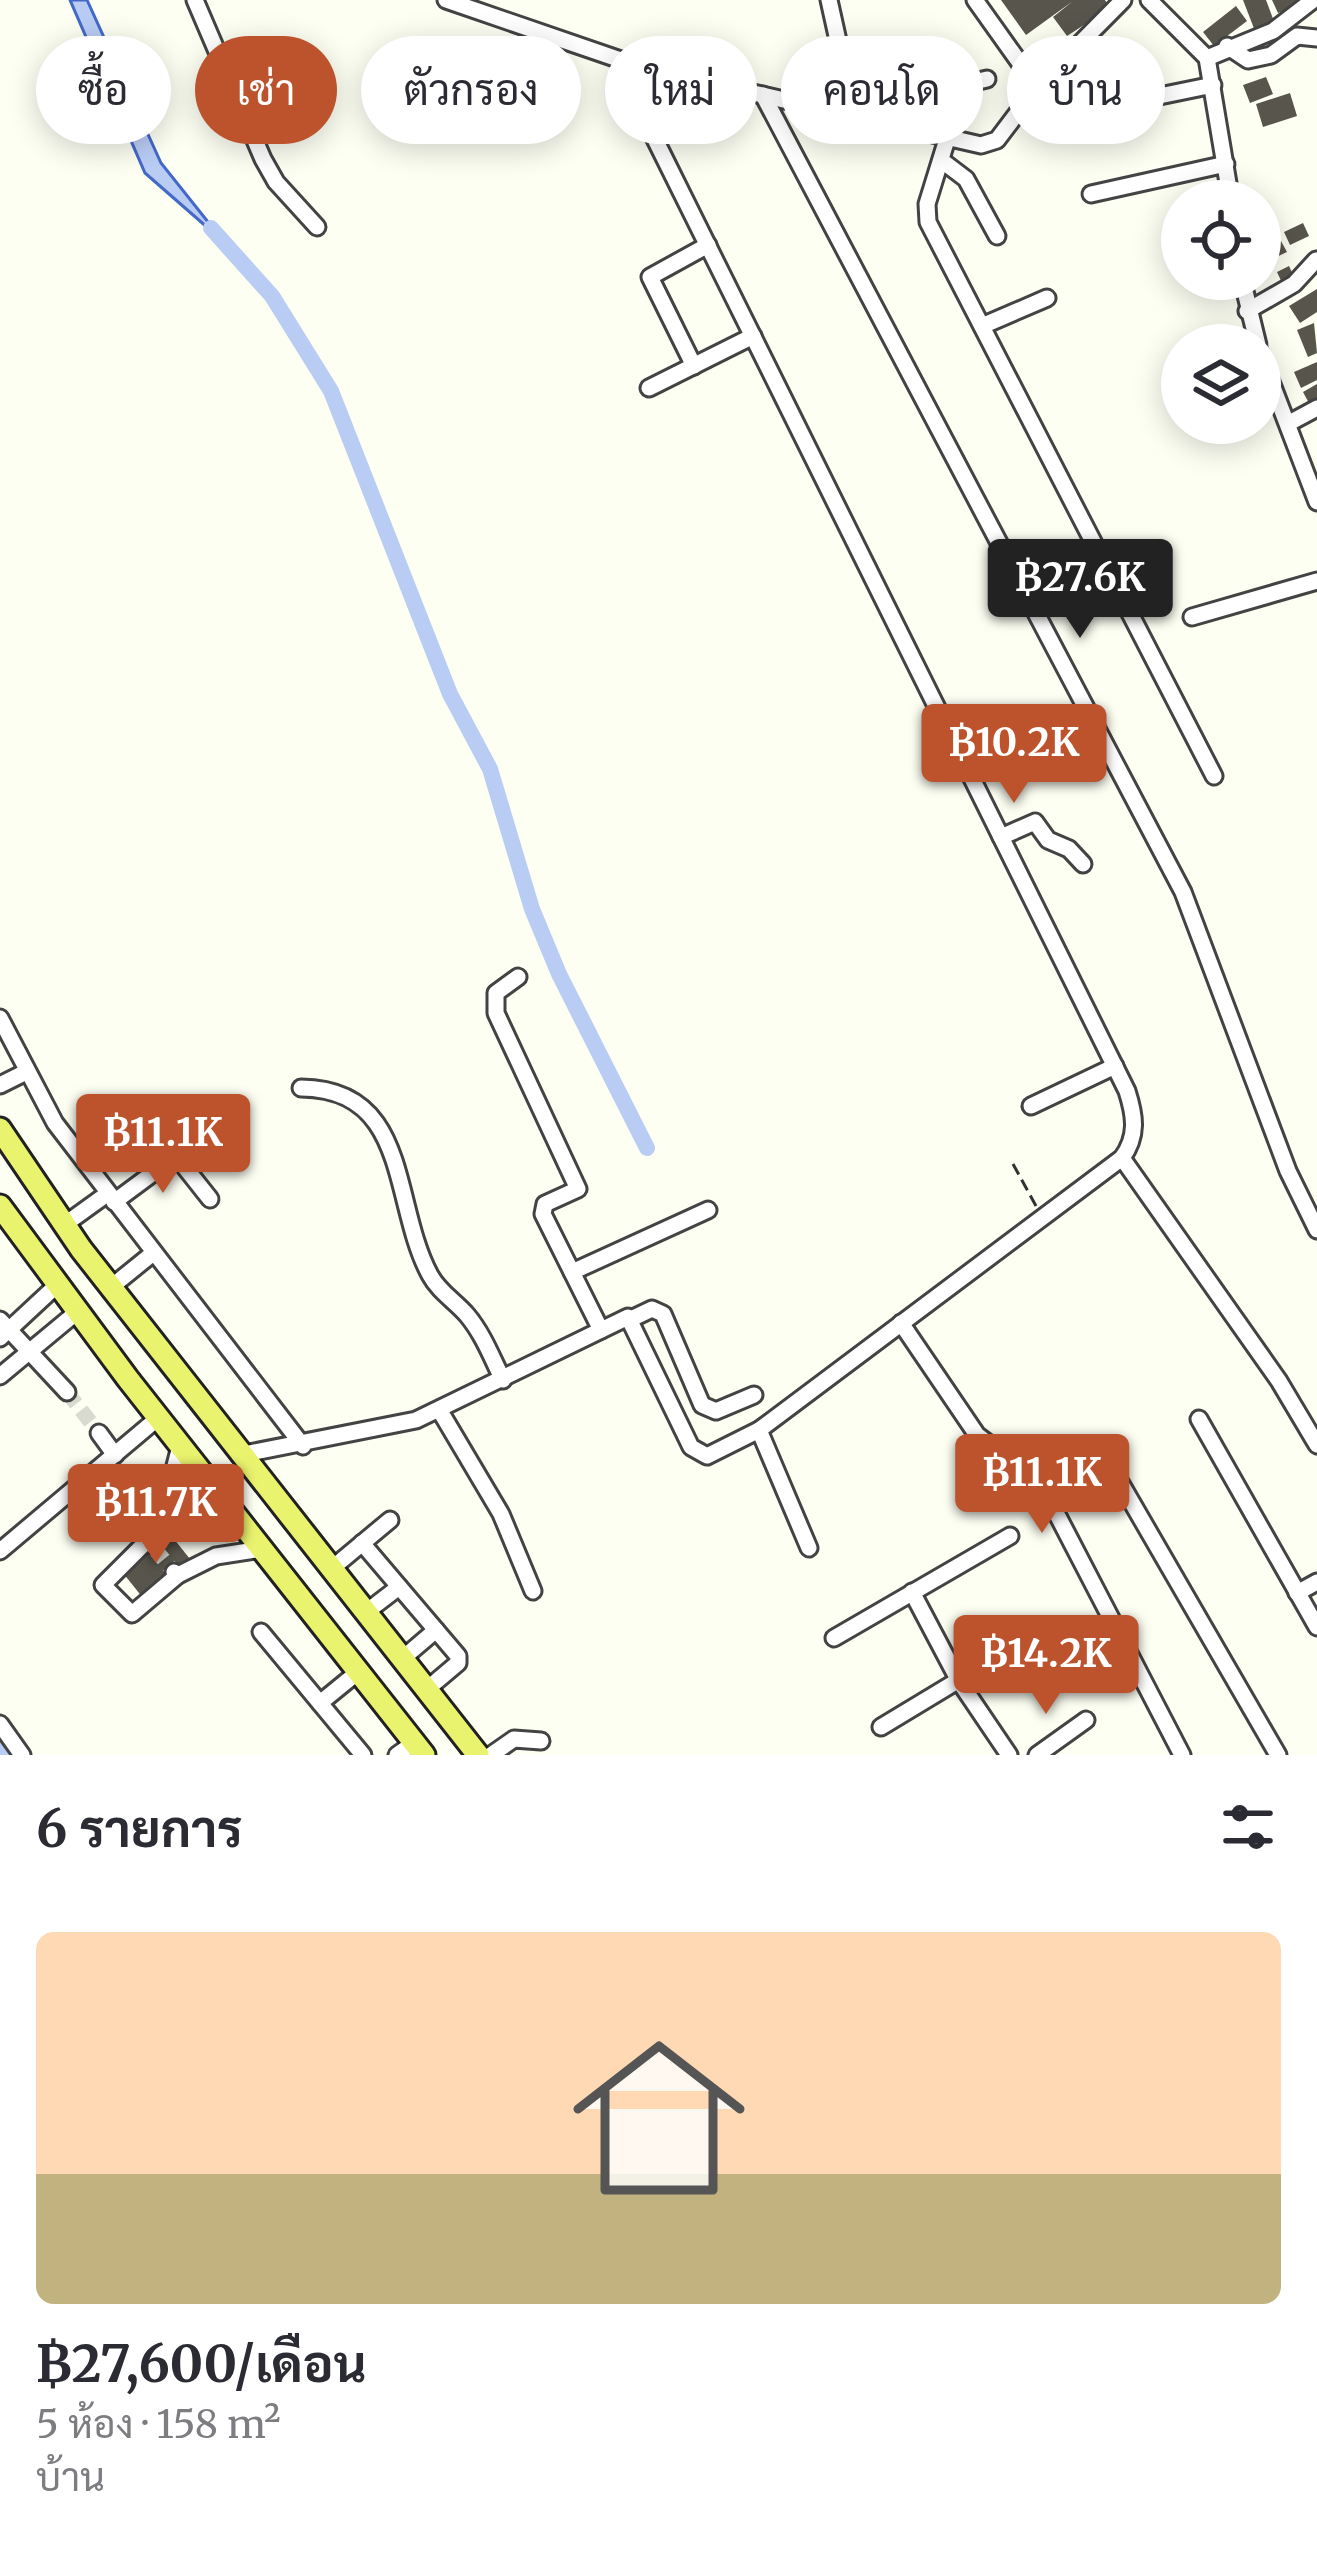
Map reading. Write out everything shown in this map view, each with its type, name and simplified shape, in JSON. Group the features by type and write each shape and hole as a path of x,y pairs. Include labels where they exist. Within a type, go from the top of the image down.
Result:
{"main road":[{"path":"0,1129 110,1288 478,1755"},
{"path":"0,1206 158,1418 358,1672 412,1751"}],"street":[{"path":"194,0 275,182 316,227"},
{"path":"446,0 605,55"},
{"path":"829,0 837,36"},
{"path":"975,0 1007,45"},
{"path":"1087,36 1123,0"},
{"path":"1150,0 1208,58 1228,180"},
{"path":"1208,58 1228,46 1273,32 1313,0"},
{"path":"1228,46 1247,61 1271,55 1297,35 1317,38"},
{"path":"983,81 987,80"},
{"path":"1165,95 1213,85"},
{"path":"757,94 781,99"},
{"path":"763,95 1183,892 1288,1171 1317,1230"},
{"path":"983,144 989,145 1007,123"},
{"path":"632,1319 694,1451 707,1456 759,1430 1122,1158 1135,1117 1115,1066 658,144"},
{"path":"945,144 926,214 1214,776"},
{"path":"940,160 966,179 997,236"},
{"path":"1090,194 1226,164"},
{"path":"694,366 650,277 709,245"},
{"path":"1246,310 1294,284 1316,260"},
{"path":"982,326 1047,298"},
{"path":"1245,300 1251,324"},
{"path":"650,388 753,337"},
{"path":"1281,399 1317,502"},
{"path":"1291,422 1317,409"},
{"path":"1192,617 1317,581"},
{"path":"1001,837 1035,822 1048,840 1069,849 1083,864"},
{"path":"518,977 496,993 494,1003 577,1184 576,1192 542,1209 598,1332"},
{"path":"0,1019 26,1072 111,1198 303,1446"},
{"path":"1031,1106 1115,1066"},
{"path":"0,1085 26,1072"},
{"path":"301,1088 345,1094 367,1110 380,1128 421,1257 435,1283 474,1325 503,1380"},
{"path":"64,1226 176,1156 210,1199"},
{"path":"1122,1158 1317,1445"},
{"path":"572,1272 708,1210"},
{"path":"110,1288 152,1254"},
{"path":"57,1285 3,1330 68,1392"},
{"path":"239,1455 303,1446 440,1411 598,1332 656,1309 702,1405 716,1411 754,1395"},
{"path":"0,1376 77,1312"},
{"path":"901,1323 977,1435 998,1456 1024,1471 1049,1499 1182,1755"},
{"path":"440,1411 501,1514 533,1591"},
{"path":"0,1551 158,1418"},
{"path":"1198,1419 1317,1627"},
{"path":"759,1430 809,1548"},
{"path":"99,1432 116,1455"},
{"path":"180,1446 151,1544 103,1585 132,1614 176,1574 216,1556 262,1549"},
{"path":"1102,1451 1278,1755"},
{"path":"330,1570 391,1520"},
{"path":"834,1638 1010,1536"},
{"path":"362,1544 459,1660 426,1690"},
{"path":"1297,1593 1317,1582"},
{"path":"365,1613 399,1587"},
{"path":"912,1592 959,1681 1009,1755"},
{"path":"402,1659 436,1630"},
{"path":"261,1632 363,1755"},
{"path":"881,1727 1030,1637"},
{"path":"320,1703 358,1672"},
{"path":"1037,1755 1086,1720"},
{"path":"0,1724 22,1755"},
{"path":"491,1755 514,1739 542,1741"}],"path":[{"path":"1013,1164 1043,1217"}],"water":[{"path":"70,0 87,0 103,36 86,36"},
{"path":"132,144 152,144 161,163 224,242 145,173"}],"building":[{"path":"1001,0 1105,0 1110,8 1067,36 1053,17 1073,1 1026,35"},
{"path":"1243,0 1266,0 1275,24 1255,31"},
{"path":"1272,0 1301,0 1302,4 1278,13"},
{"path":"1236,6 1247,21 1214,46 1203,32"},
{"path":"1266,77 1273,94 1250,103 1243,85"},
{"path":"1290,93 1297,116 1263,127 1256,104"},
{"path":"1303,223 1309,236 1290,245 1284,232"},
{"path":"1289,266 1296,281 1284,287 1281,270"},
{"path":"1317,289 1317,312 1300,323 1289,306"},
{"path":"1314,323 1317,353 1308,357 1297,330"},
{"path":"1317,362 1317,380 1301,388 1294,372"},
{"path":"1317,384 1317,401 1310,405 1303,392"},
{"path":"170,1534 190,1559 143,1598 123,1573"}],"waterway":[{"path":"211,228 272,296 331,391 450,694 490,769 532,909 559,974 647,1148"},
{"path":"0,1740 10,1755"}],"tunnel":[{"path":"67,1392 99,1433"},
{"path":"154,1548 174,1572"}]}
